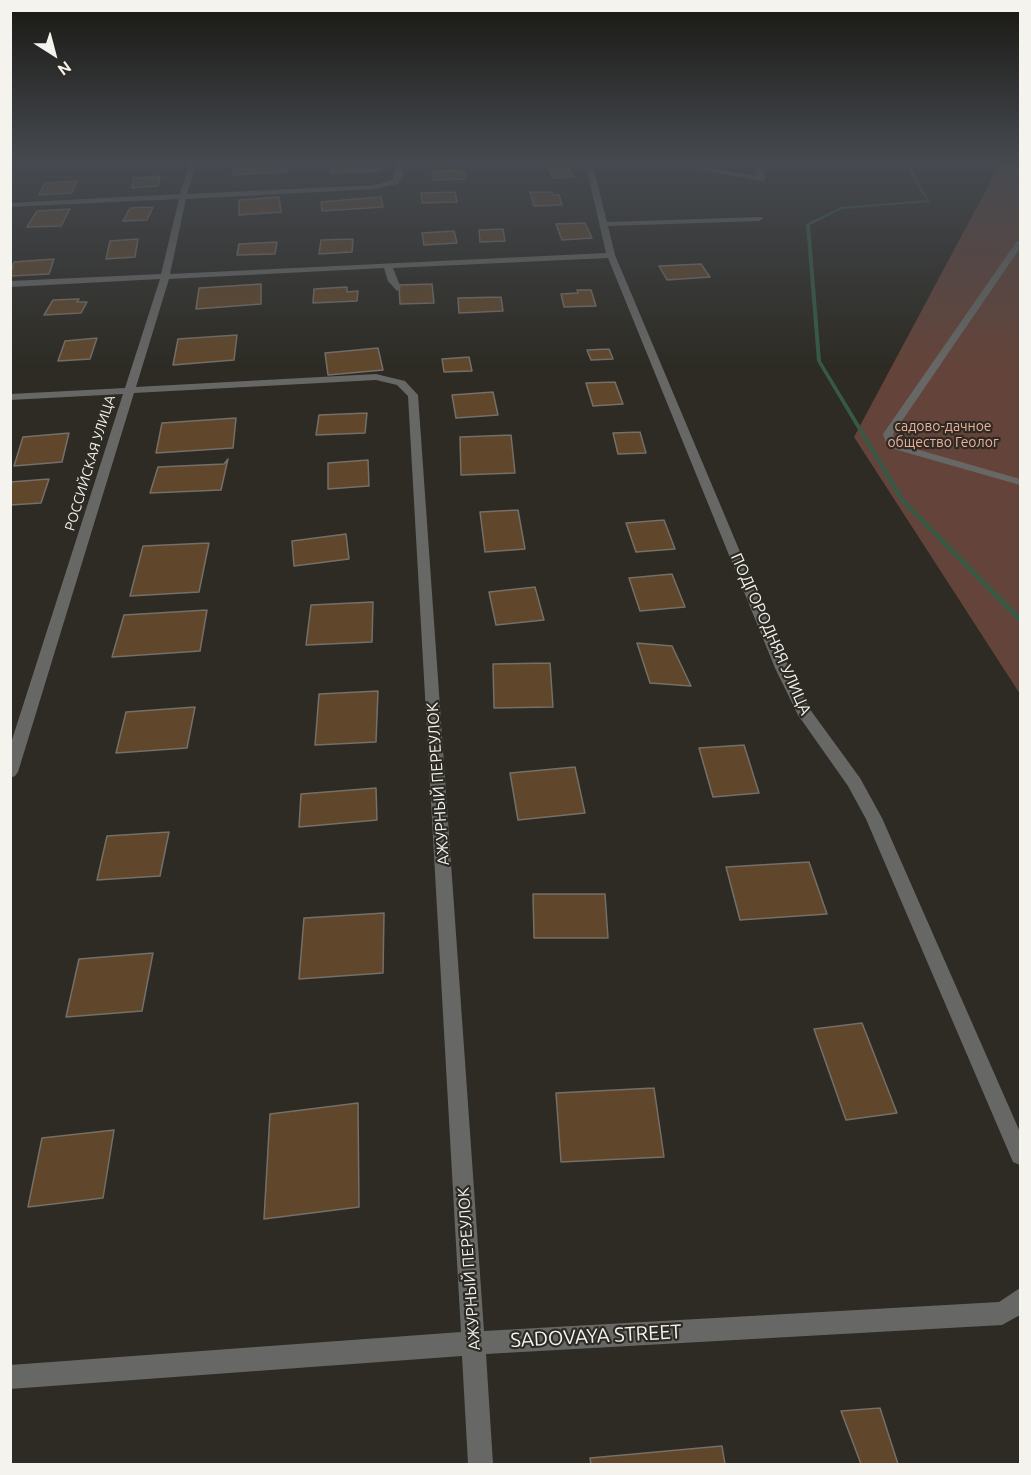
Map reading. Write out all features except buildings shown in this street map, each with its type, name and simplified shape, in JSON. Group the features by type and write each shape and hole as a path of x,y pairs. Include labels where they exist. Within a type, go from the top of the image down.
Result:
{"street":[{"name":"РОССИЙСКАЯ УЛИЦА","path":"10,772 165,278 175,231"},
{"name":"ПОДГОРОДНЯЯ УЛИЦА","path":"606,231 611,255 782,668 803,711 854,783 874,818 1020,1155"},
{"path":"1020,243 888,434 890,441 898,447 1020,482"},
{"path":"10,284 611,255"},
{"path":"388,267 392,281 398,288"},
{"name":"АЖУРНЫЙ ПЕРЕУЛОК","path":"10,398 376,378 400,383 413,395 481,1464"},
{"name":"SADOVAYA STREET","path":"10,1377 473,1343 1002,1313 1018,1304 1020,1299"}],"green space":[{"name":"садово-дачное общество Геолог","path":"964,231 1020,231 1020,694 854,437"}],"waterway":[{"path":"809,231 819,361 903,501 1020,619"}]}
